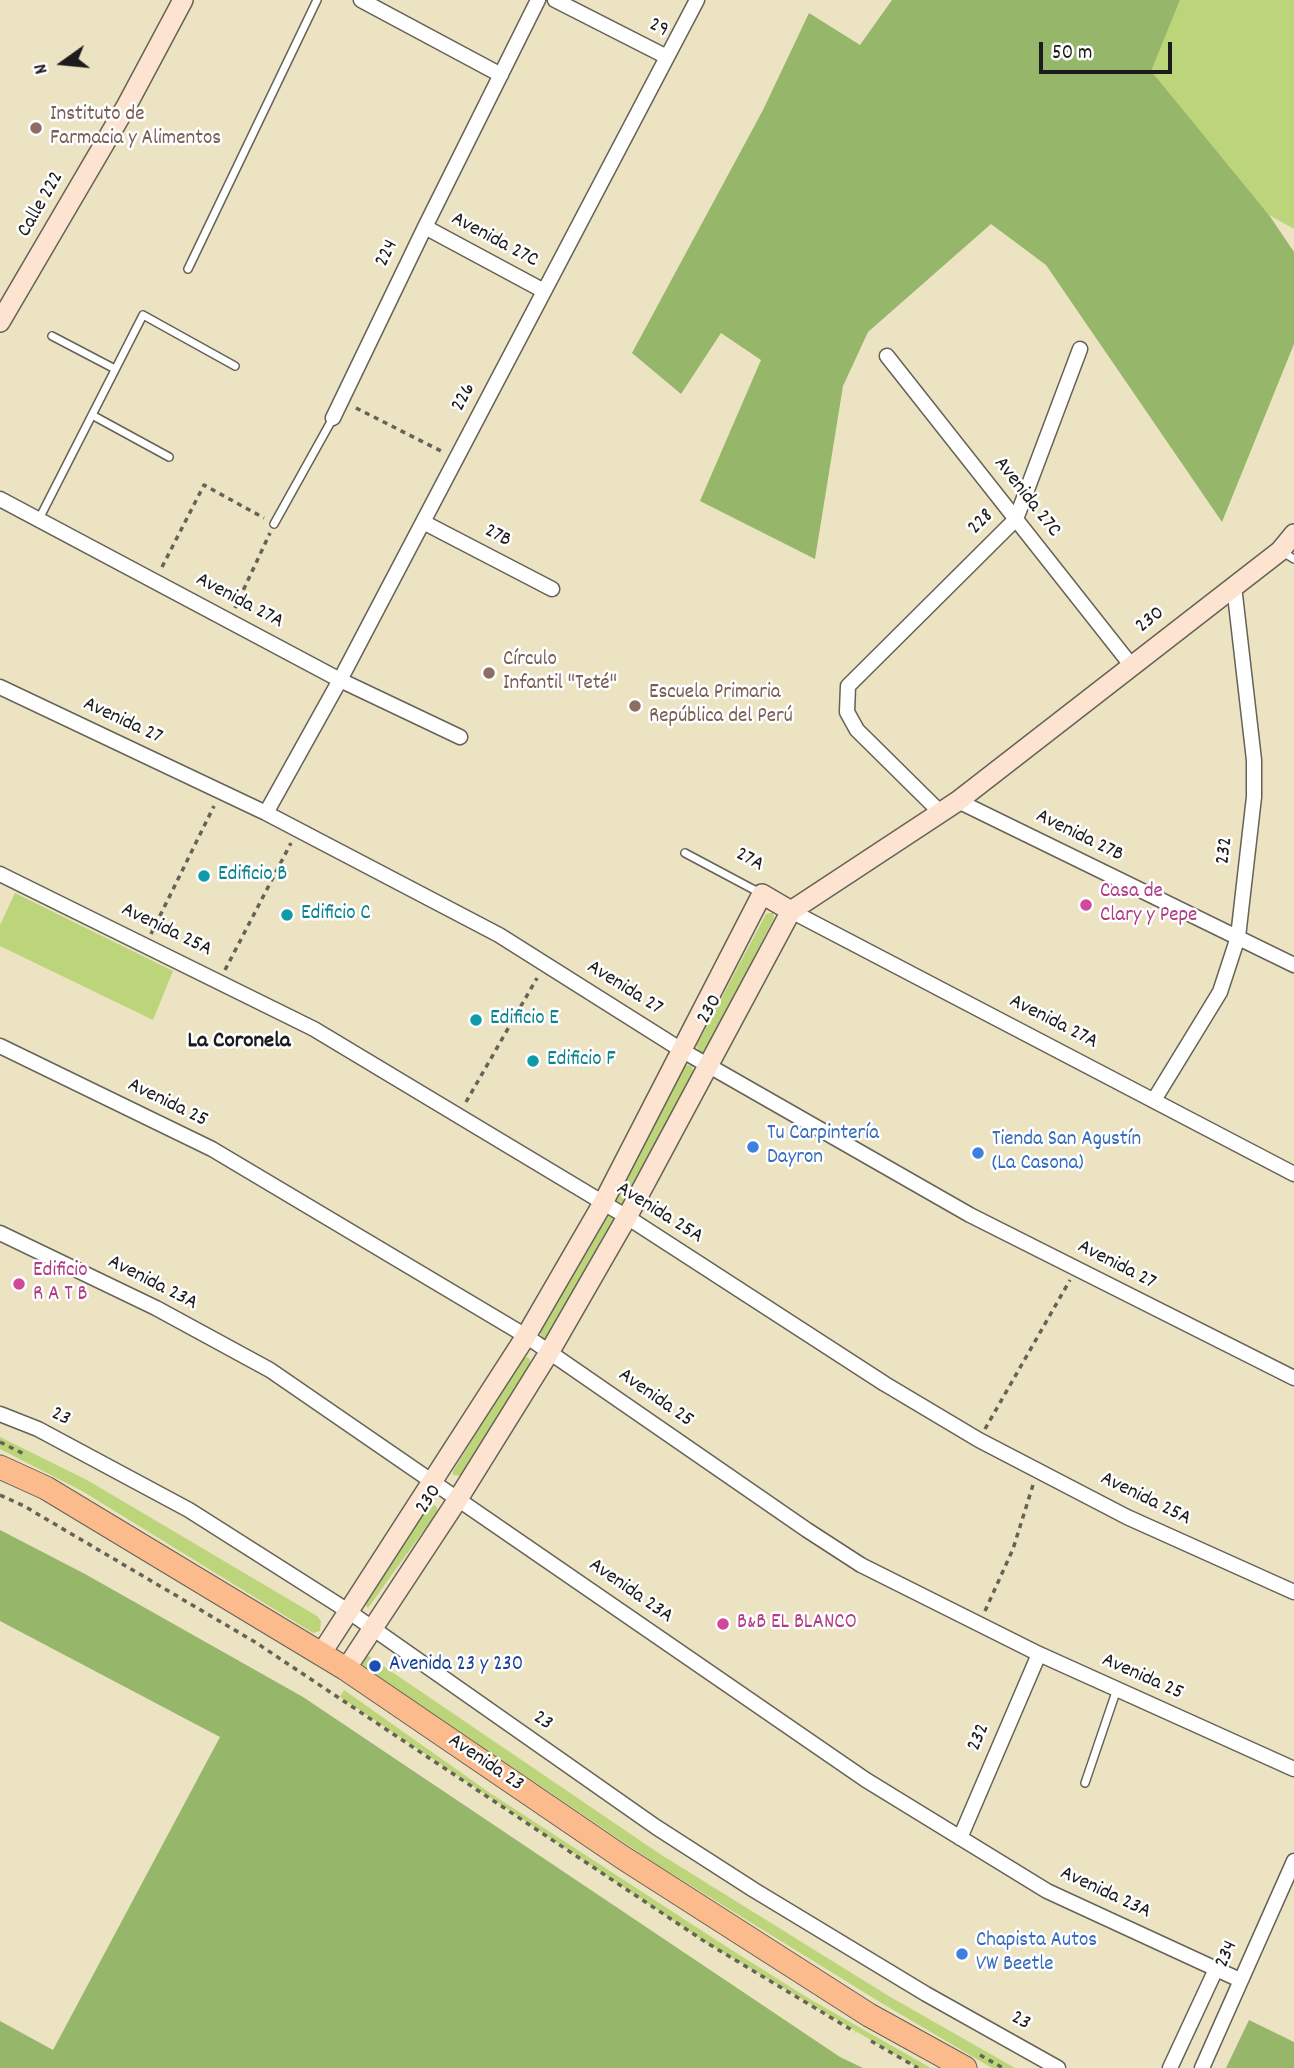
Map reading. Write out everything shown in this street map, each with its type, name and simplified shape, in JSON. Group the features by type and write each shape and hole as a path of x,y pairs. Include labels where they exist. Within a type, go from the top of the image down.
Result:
{"main road":[{"name":"Avenida 23","path":"0,1467 47,1488 346,1669 622,1857 869,2015 965,2068"}],"street":[{"name":"Calle 222","path":"0,323 127,105 183,0"},
{"path":"361,0 501,75"},
{"name":"224","path":"333,418 538,0"},
{"name":"29","path":"555,0 667,57"},
{"name":"226","path":"266,813 340,680 697,0"},
{"name":"Avenida 27C","path":"425,227 544,291"},
{"name":"228","path":"941,813 857,730 847,712 848,686 1016,519 1080,349"},
{"name":"Avenida 27C","path":"887,356 1131,665"},
{"name":"Avenida 27A","path":"0,499 340,680 460,737"},
{"name":"27B","path":"423,522 552,589"},
{"name":"230","path":"346,1669 458,1499 550,1351 626,1217 791,911 958,801 1234,586 1287,555 1294,534"},
{"name":"232","path":"1154,1100 1220,992 1238,937 1254,797 1254,760 1234,586"},
{"name":"Avenida 27","path":"0,687 266,813 499,936 683,1051 970,1215 1294,1378"},
{"name":"Avenida 27B","path":"958,801 1294,965"},
{"name":"Avenida 25A","path":"0,874 314,1030 626,1217 885,1384 979,1440 1127,1517 1294,1592"},
{"name":"230","path":"321,1654 526,1336 603,1203 762,894"},
{"name":"27A","path":"762,894 791,911"},
{"name":"Avenida 27A","path":"791,911 1294,1174"},
{"name":"Avenida 25","path":"0,1046 212,1149 526,1336 861,1565 1039,1654 1294,1769"},
{"name":"Avenida 23A","path":"0,1233 156,1308 270,1370 843,1764 1047,1891 1240,1980"},
{"name":"23","path":"0,1414 38,1430 188,1510 348,1611 656,1827 732,1876 923,1992 1058,2068"},
{"name":"232","path":"960,1838 1039,1654"},
{"name":"234","path":"1202,2068 1294,1861"},
{"name":"234","path":"1170,2068 1216,1969"}],"lane":[{"path":"188,269 317,0"},
{"path":"38,520 143,315 235,366"},
{"path":"52,336 115,369"},
{"path":"92,415 169,457"},
{"name":"224","path":"274,524 333,418"},
{"name":"27A","path":"685,853 762,894"},
{"path":"1085,1783 1117,1689"}],"path":[{"path":"342,400 456,459"},
{"path":"155,581 204,485 274,524 229,621"},
{"path":"145,944 222,792"},
{"path":"220,982 297,830"},
{"path":"458,1116 545,964"},
{"path":"979,1440 1076,1269"},
{"path":"980,1623 1013,1549 1030,1491 1040,1472"},
{"path":"0,1495 255,1642 706,1943 918,2068"}],"green space":[{"path":"892,0 1180,0 1151,71 1269,215 1294,252 1294,344 1222,522 1046,265 991,224 868,332 843,386 815,559 700,501 761,360 721,333 681,394 632,353 763,110 809,13 860,45"},
{"path":"1180,0 1294,0 1294,229 1269,215 1150,71"},
{"path":"15,893 173,971 153,1020 0,946 0,925"},
{"path":"773,913 774,918 705,1052 701,1053 696,1046 766,914"},
{"path":"684,1066 692,1066 693,1071 623,1204 620,1204 616,1200"},
{"path":"611,1215 614,1220 549,1339 543,1339 540,1332 606,1217"},
{"path":"527,1357 530,1363 462,1476 453,1475 522,1359"},
{"path":"0,1437 87,1480 317,1616 321,1621 320,1631 313,1633 82,1491 0,1449"},
{"path":"428,1505 437,1507 437,1512 368,1608 366,1602"},
{"path":"0,1530 85,1574 303,1697 840,2057 863,2068 0,2068 0,2021 53,2050 220,1737 0,1621"},
{"path":"367,1655 660,1854 887,1995 1015,2068 992,2068 656,1864 361,1665"},
{"path":"344,1690 490,1793 730,1949 808,1998 931,2068 918,2068 707,1943 340,1697"},
{"path":"1249,2020 1294,2042 1294,2068 1226,2068"}],"place":[{"name":"Instituto de Farmacia y Alimentos","path":"36,128"},
{"name":"Círculo Infantil \"Teté\"","path":"489,673"},
{"name":"Escuela Primaria República del Perú","path":"635,706"},
{"name":"Edificio B","path":"204,876"},
{"name":"Casa de Clary y Pepe","path":"1086,905"},
{"name":"Edificio C","path":"287,915"},
{"name":"Edificio E","path":"476,1020"},
{"name":"Edificio F","path":"533,1061"},
{"name":"Tu Carpintería Dayron","path":"753,1147"},
{"name":"Tienda San Agustín (La Casona)","path":"978,1153"},
{"name":"Edificio R A T B","path":"19,1284"},
{"name":"B&B EL BLANCO","path":"723,1624"},
{"name":"Avenida 23 y 230","path":"375,1666"},
{"name":"Chapista Autos VW Beetle","path":"962,1954"}],"district":[{"name":"La Coronela","path":"239,1043"}]}
